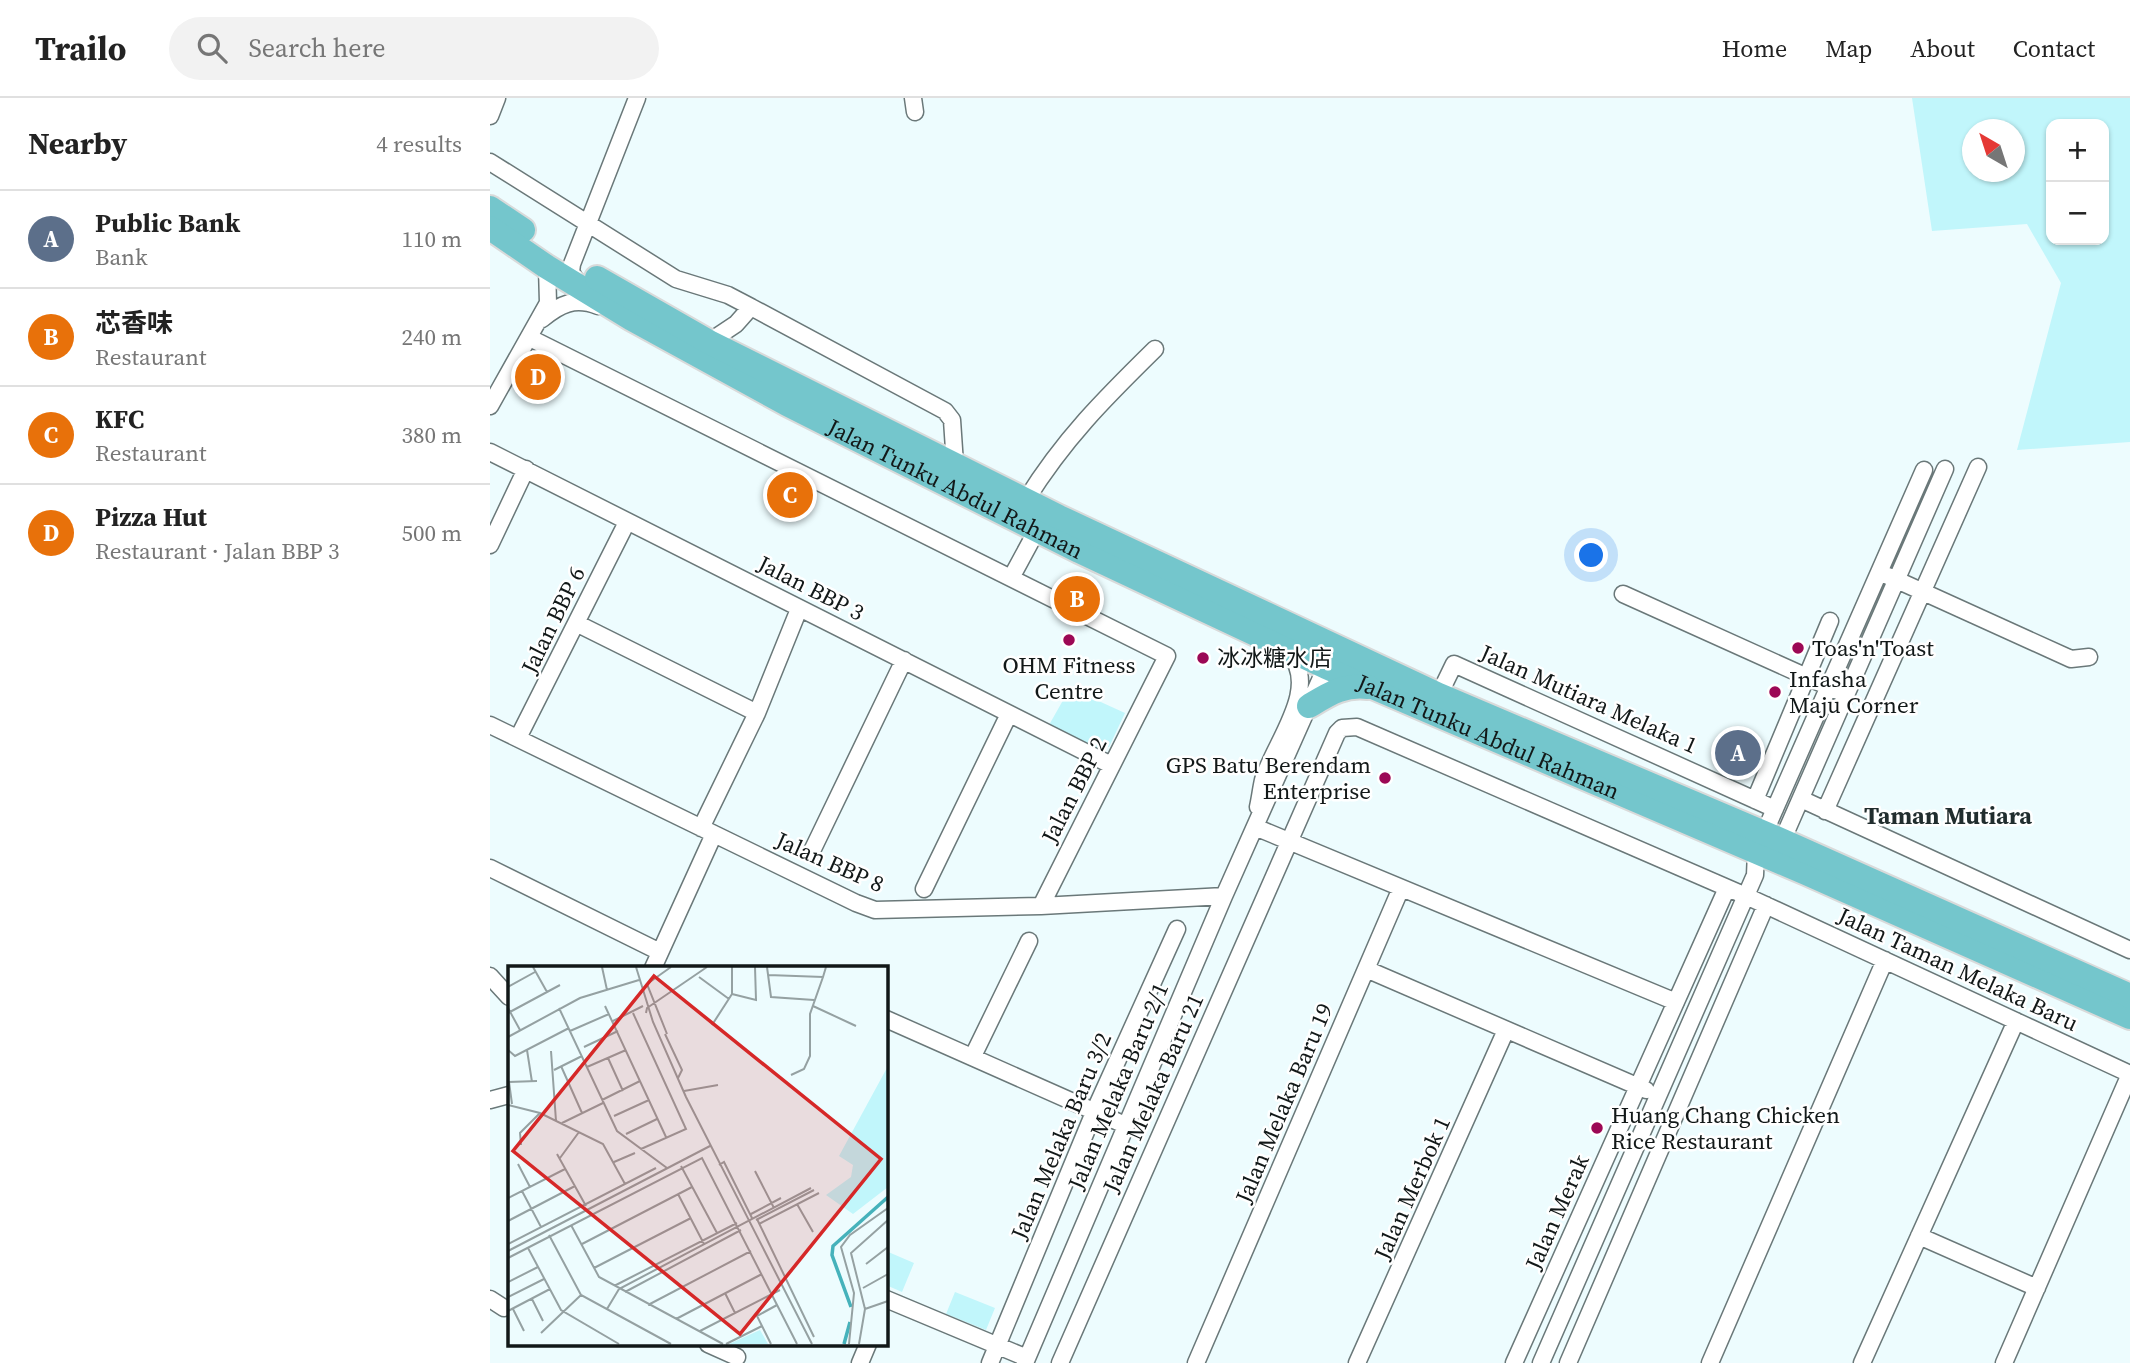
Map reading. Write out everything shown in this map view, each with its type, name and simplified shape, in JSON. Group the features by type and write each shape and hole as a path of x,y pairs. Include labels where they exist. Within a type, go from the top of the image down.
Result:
{"main road":[{"name":"Jalan Tunku Abdul Rahman","path":"490,208 572,264 709,342 956,464 1331,656 1379,688 1766,852 2130,996"},
{"name":"Jalan Tunku Abdul Rahman","path":"490,228 632,319 787,404 1037,530 1282,645 1331,656 1439,695 1766,852 2130,1017"},
{"path":"1308,706 1335,690 1349,686 1379,688"}],"street":[{"path":"490,116 496,98"},
{"path":"586,291 574,279 572,264 590,225 637,98"},
{"path":"490,162 676,279 729,295 945,411 952,421 956,464"},
{"path":"490,406 540,320 550,291 547,267"},
{"path":"540,320 555,308 577,301 632,319"},
{"path":"709,342 736,324 751,307"},
{"path":"530,338 1011,578 1037,530"},
{"path":"1026,500 1052,458 1086,416 1155,349"},
{"name":"Jalan BBP 3","path":"490,452 1111,765"},
{"path":"1825,811 1978,467"},
{"path":"490,545 526,469"},
{"path":"1766,852 1801,799 1945,469"},
{"path":"1766,852 1775,809 1924,470"},
{"name":"Jalan BBP 6","path":"518,738 578,624 627,522"},
{"path":"1879,572 2071,659 2089,657"},
{"name":"Jalan BBP 2","path":"1011,578 1167,656 1041,906"},
{"path":"1623,594 1847,695"},
{"path":"654,966 799,609"},
{"path":"1755,800 1830,621"},
{"path":"578,624 757,713"},
{"path":"1255,827 1263,779 1300,690 1298,666 1282,645"},
{"path":"1255,827 1331,656"},
{"path":"811,853 904,660"},
{"name":"Jalan Mutiara Melaka 1","path":"1439,695 1454,664 1500,682 1775,809"},
{"path":"924,888 1009,714"},
{"name":"Jalan BBP 8","path":"490,724 856,903 876,910 1041,906 1224,896"},
{"name":"Jalan Melaka Baru 21","path":"1060,1363 1288,841 1337,733 1342,728 1357,727 1727,888"},
{"path":"1801,799 2130,950"},
{"path":"1255,827 1676,1002"},
{"name":"Jalan Melaka Baru 2/1","path":"1026,1361 1255,827"},
{"name":"Jalan Merak","path":"1541,1363 1766,852"},
{"path":"490,868 660,952"},
{"name":"Jalan Melaka Baru 19","path":"1196,1363 1401,888"},
{"name":"Jalan Merak","path":"1514,1363 1727,888"},
{"name":"Jalan Taman Melaka Baru","path":"1727,888 2130,1074"},
{"path":"1568,1363 1766,905"},
{"name":"Jalan Melaka Baru 3/2","path":"990,1363 1095,1110 1177,929"},
{"path":"973,1056 1029,941"},
{"path":"1710,1363 1885,960"},
{"path":"1366,969 1658,1096"},
{"path":"490,976 508,996"},
{"path":"887,1019 1125,1125"},
{"path":"1862,1363 2016,1021"},
{"name":"Jalan Merbok 1","path":"1357,1363 1506,1030"},
{"path":"2004,1363 2130,1074"},
{"path":"490,1100 508,1095"},
{"path":"1619,1184 1641,1194"},
{"path":"1919,1236 2037,1288"},
{"path":"1547,1289 1591,1309"},
{"path":"490,1299 504,1308"},
{"path":"887,1301 998,1345 1026,1361"},
{"path":"713,1346 738,1355"},
{"path":"860,1363 867,1346"}],"shaded area":[{"path":"1912,98 2130,98 2130,442 2017,450 2061,283 2027,224 1932,231"},
{"path":"1070,688 1125,713 1109,747 1097,748 1049,725"},
{"path":"887,1251 914,1263 902,1292 887,1285"},
{"path":"955,1292 995,1308 986,1330 946,1314"}],"place":[{"name":"Pizza Hut","path":"538,377"},
{"name":"KFC","path":"790,495"},
{"name":"芯香味","path":"1077,599"},
{"name":"OHM Fitness Centre","path":"1069,640"},
{"name":"Toas'n'Toast","path":"1798,648"},
{"name":"冰冰糖水店","path":"1203,658"},
{"name":"Infasha Maju Corner","path":"1775,692"},
{"name":"Public Bank","path":"1738,753"},
{"name":"GPS Batu Berendam Enterprise","path":"1385,778"},
{"name":"Huang Chang Chicken Rice Restaurant","path":"1597,1128"}],"district":[{"name":"Taman Mutiara","path":"1948,816"}]}
